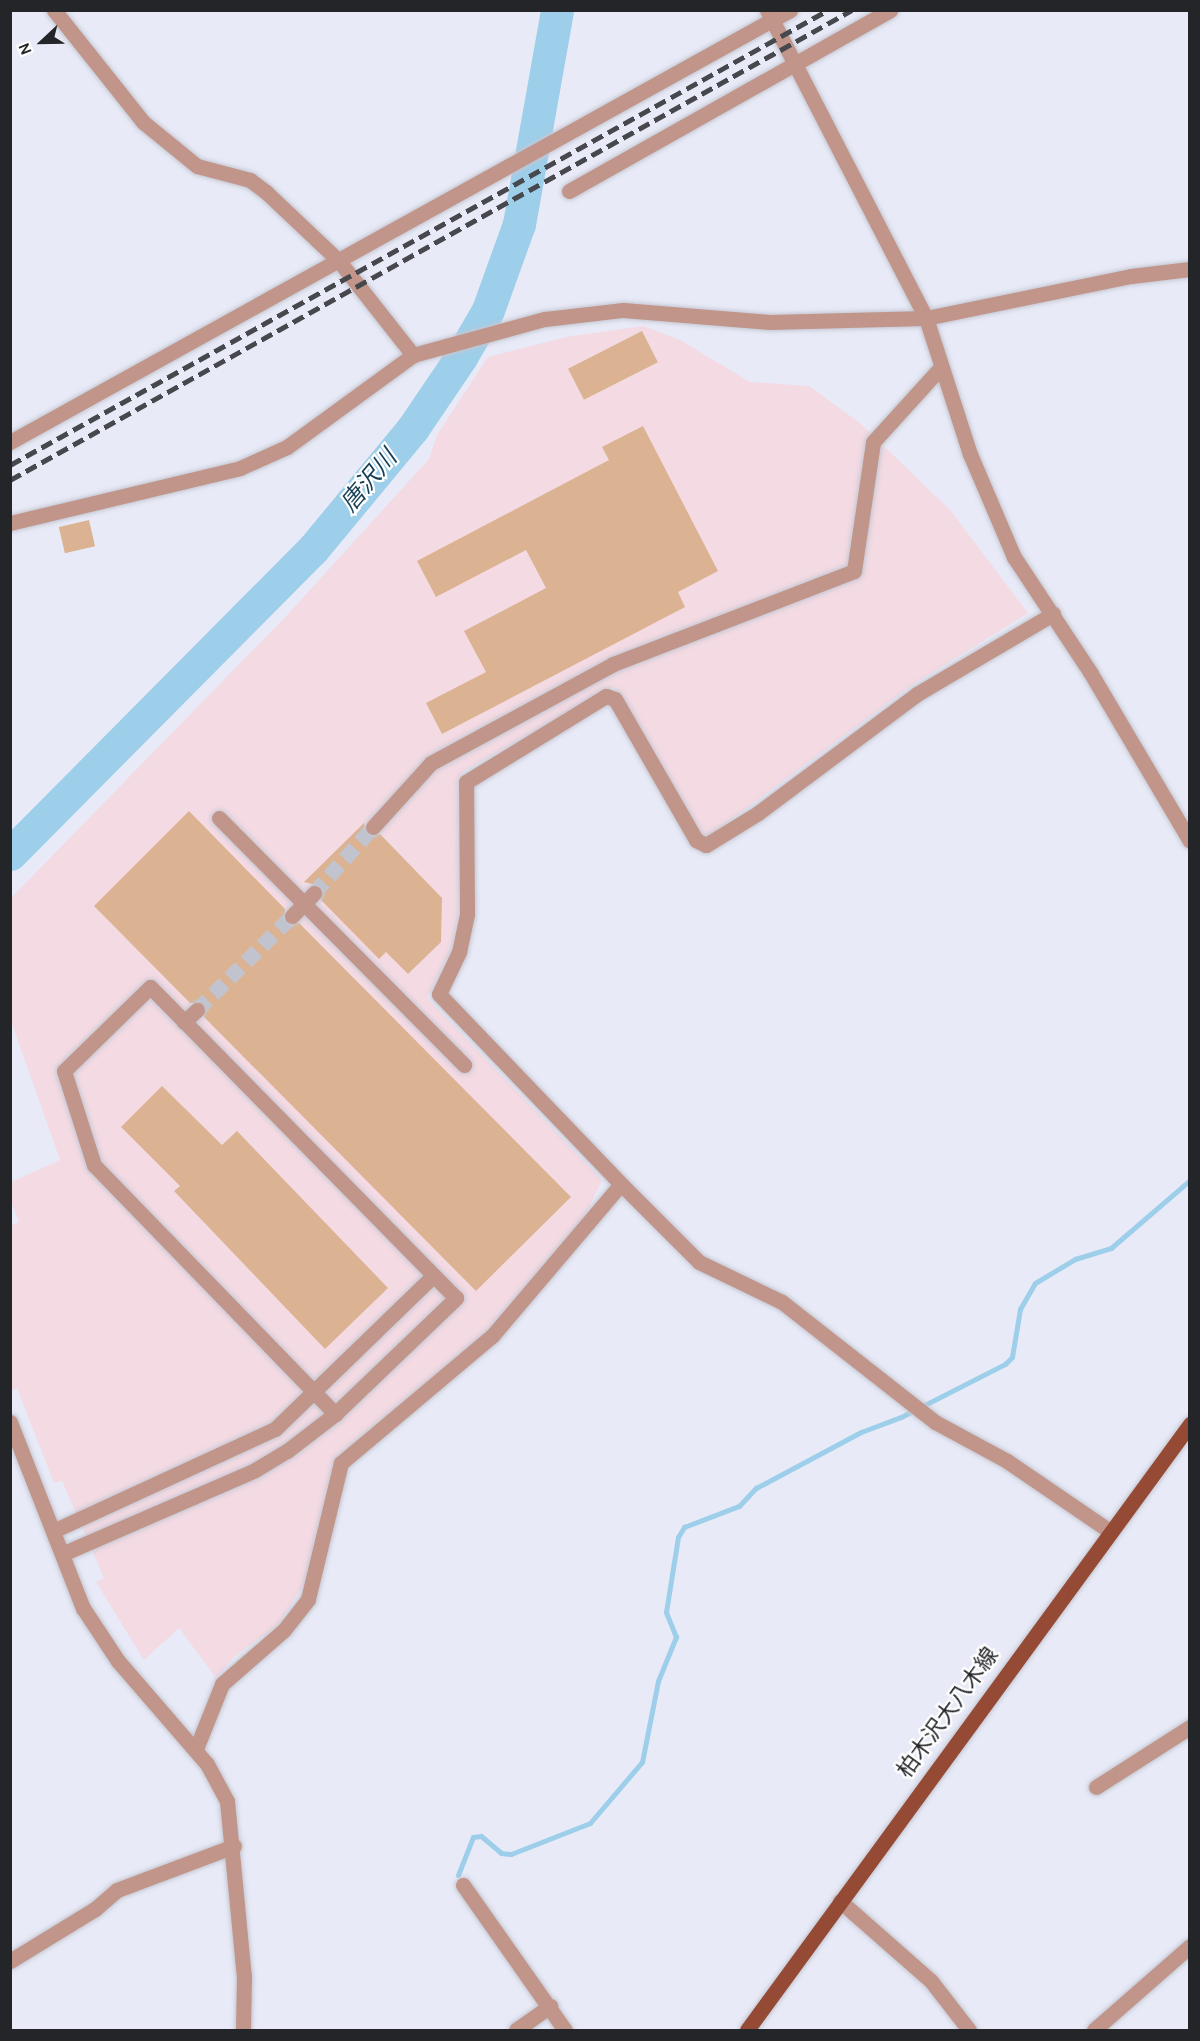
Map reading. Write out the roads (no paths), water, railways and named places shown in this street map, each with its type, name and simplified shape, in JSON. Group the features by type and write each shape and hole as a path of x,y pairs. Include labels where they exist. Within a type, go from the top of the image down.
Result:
{"main road":[{"name":"柏木沢大八木線","path":"747,2031 1108,1530 1190,1424"}],"street":[{"path":"54,10 110,86 175,151 197,166 250,180 339,261 413,355"},
{"path":"10,442 521,162 768,16 790,10"},
{"path":"569,191 890,10"},
{"path":"768,16 791,64 926,318 970,454 1014,557 1053,614 1190,840"},
{"path":"10,523 213,477 264,459 413,355 490,332 545,319 623,310 770,322 926,318 1131,276 1190,269"},
{"path":"373,827 431,763 613,664 854,571 873,442 941,367"},
{"path":"1053,614 927,688 758,813 706,845 696,840 615,699 606,696 466,782 467,914 459,952 439,994 699,1262 782,1302 935,1422 1007,1461 1108,1530"},
{"path":"219,818 309,898 464,1065"},
{"path":"292,916 309,898"},
{"path":"62,1554 255,1470 335,1414 456,1298 150,987 64,1071 94,1165 335,1414"},
{"path":"184,1022 197,1010"},
{"path":"196,1749 222,1684 284,1630 308,1599 341,1463 492,1336 621,1184"},
{"path":"53,1531 243,1448 275,1429 315,1393 433,1276"},
{"path":"10,1422 83,1608 101,1638 196,1749 227,1802 234,1846 245,2002 243,2031"},
{"path":"1096,1787 1190,1727"},
{"path":"12,1956 95,1909 117,1890 234,1846"},
{"path":"463,1885 550,2006 565,2031"},
{"path":"840,1902 931,1981 969,2031"},
{"path":"1094,2031 1190,1946"},
{"path":"516,2031 550,2006"}],"waterway":[{"name":"唐沢川","path":"10,854 313,549 413,428 461,357 488,310 519,224 557,10"},
{"path":"458,1875 473,1837 481,1836 501,1853 511,1854 590,1823 642,1762 658,1681 676,1637 666,1612 678,1537 684,1527 739,1506 756,1488 861,1432 901,1417 1005,1364 1012,1357 1020,1309 1035,1283 1075,1259 1111,1248 1190,1180"}],"tunnel":[{"path":"314,893 373,827"},
{"path":"197,1010 292,916"}],"railway":[{"path":"10,465 828,10"},
{"path":"10,480 852,10"}]}
